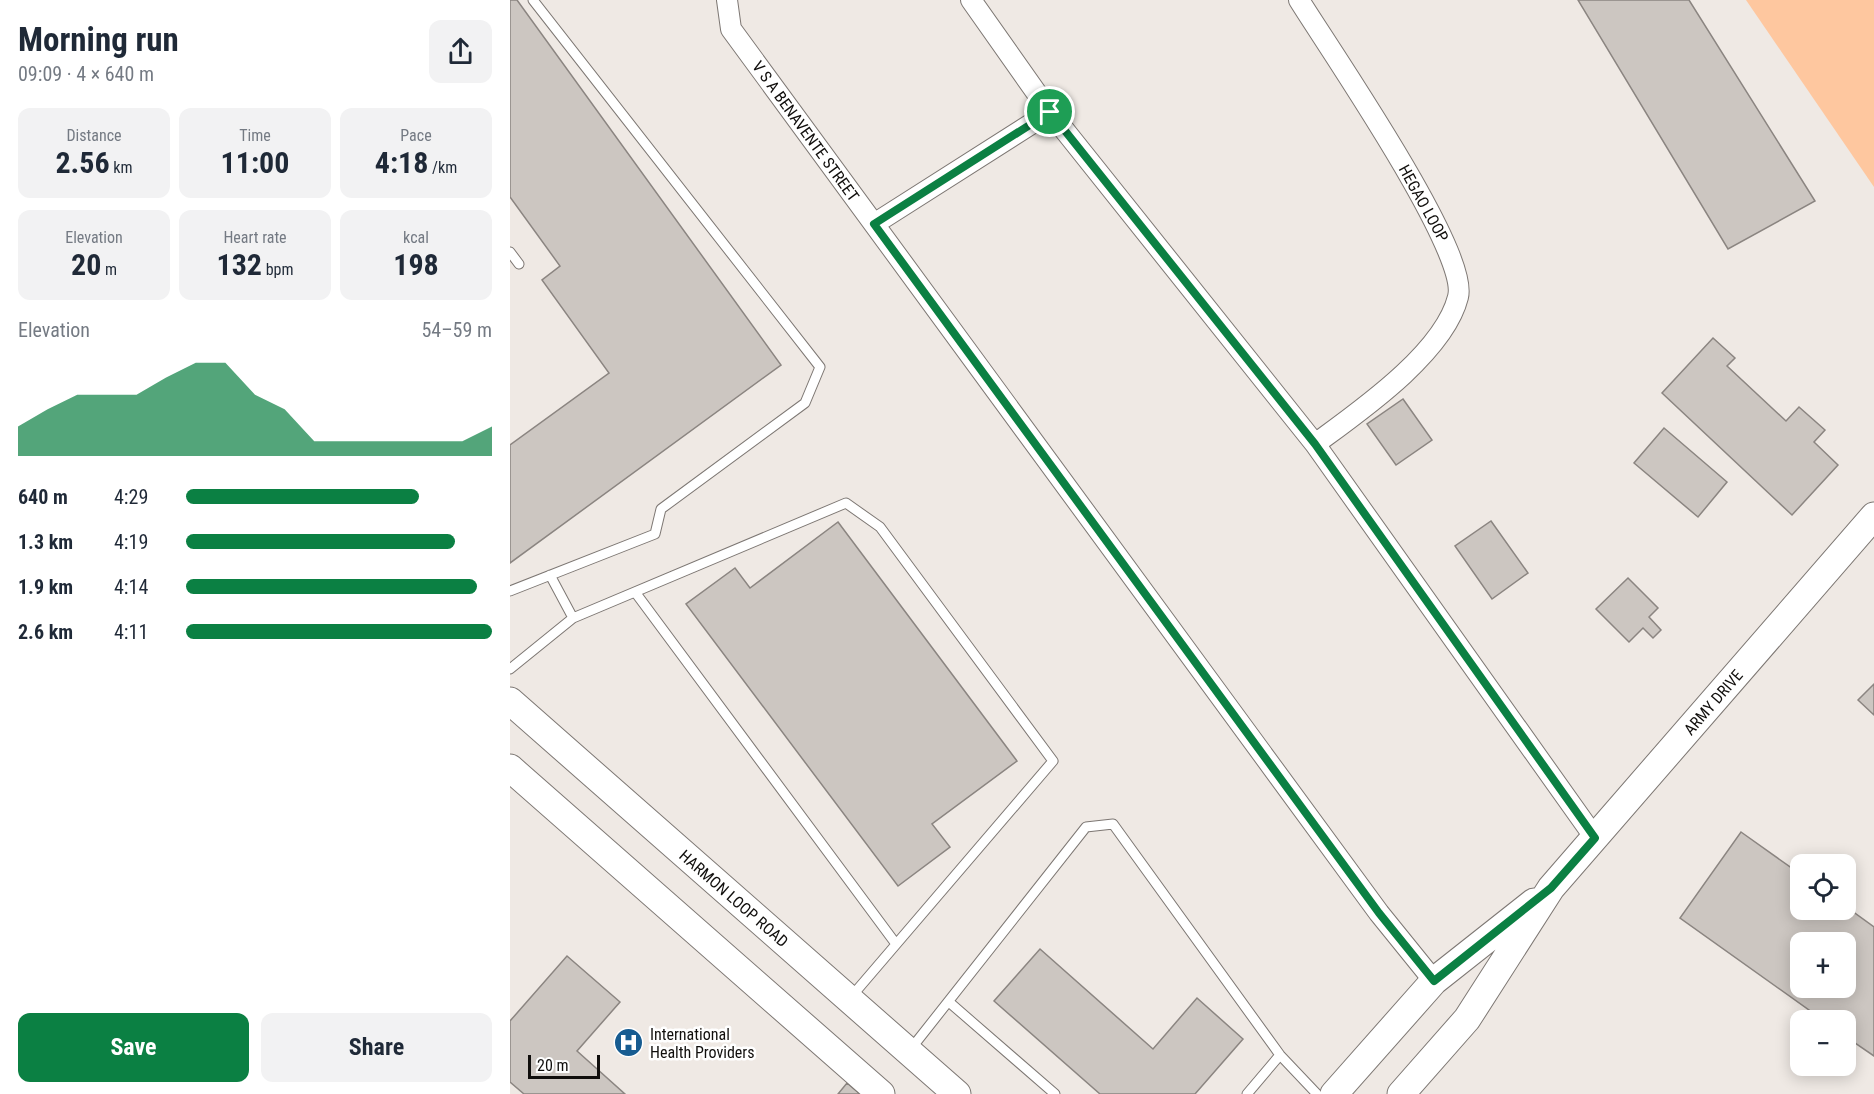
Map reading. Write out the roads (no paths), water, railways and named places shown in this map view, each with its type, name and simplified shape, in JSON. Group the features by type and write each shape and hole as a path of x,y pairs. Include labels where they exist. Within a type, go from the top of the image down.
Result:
{"main road":[{"name":"ARMY DRIVE","path":"1401,1094 1467,1019 1551,888 1874,516"},
{"name":"HARMON LOOP ROAD","path":"510,701 957,1094"},
{"path":"510,768 881,1094"},
{"name":"ARMY DRIVE","path":"1334,1094 1434,981 1551,888"}],"street":[{"name":"V S A BENAVENTE STREET","path":"727,0 731,28 1365,894 1434,981"},
{"path":"971,0 1050,112 1315,444 1595,838"},
{"name":"HEGAO LOOP","path":"1299,0 1407,171 1449,249 1459,295 1443,331 1383,394 1315,444"},
{"path":"874,224 1050,112"}],"lane":[{"path":"510,591 655,534 662,509 806,403 820,367 533,0"},
{"path":"510,252 519,264"},
{"path":"510,669 573,618 846,503 880,527 1053,761 849,999"},
{"path":"550,575 573,618"},
{"path":"635,592 896,944"},
{"path":"909,1052 1086,827 1113,824 1280,1055 1317,1094"},
{"path":"949,1002 1055,1094"},
{"path":"1247,1094 1280,1055"}],"place":[{"name":"International Health Providers","path":"629,1043"}]}
